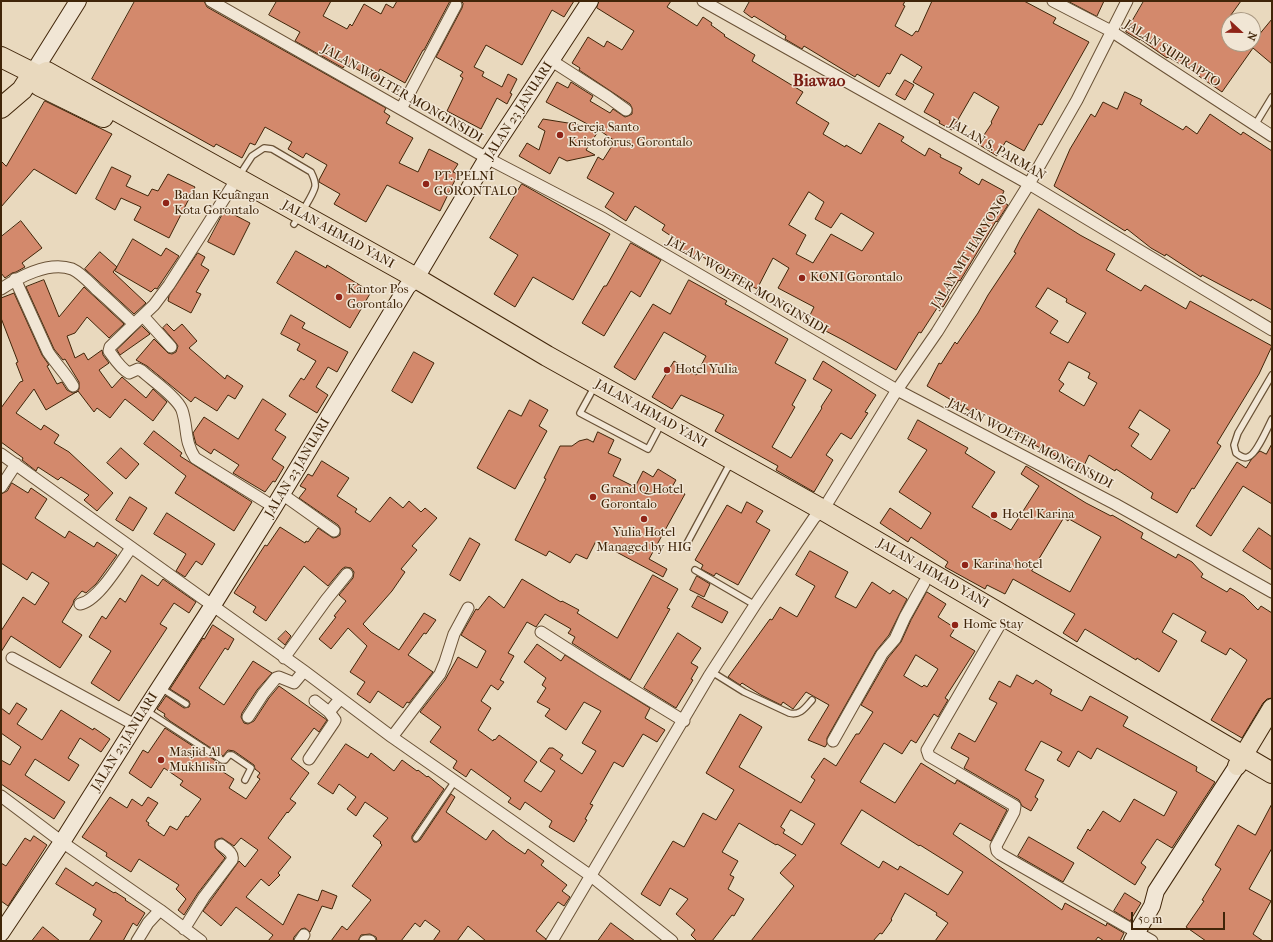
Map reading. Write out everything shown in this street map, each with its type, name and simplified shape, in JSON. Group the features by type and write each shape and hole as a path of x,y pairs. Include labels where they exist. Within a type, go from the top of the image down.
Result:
{"highway":[{"name":"JALAN AHMAD YANI","path":"1,57 234,183 412,283 513,343 818,514 1244,763"},
{"path":"1,108 40,77"},
{"name":"JALAN AHMAD YANI","path":"513,343 591,393 658,430 731,465"},
{"name":"JALAN AHMAD YANI","path":"896,559 924,583 999,626 1030,638"},
{"path":"1244,763 1272,773"},
{"path":"1244,763 1272,788"}],"main road":[{"path":"1244,763 1272,708"},
{"path":"1244,763 1272,727"}],"street":[{"path":"40,77 78,1"},
{"name":"JALAN WOLTER MONGINSIDI","path":"211,1 487,158 604,219 897,390 1115,504 1272,592"},
{"name":"JALAN 23 JANUARI","path":"1,933 62,842 135,725 213,605 412,283 487,158 590,1"},
{"name":"JALAN S. PARMAN","path":"703,1 1029,184 1272,330"},
{"name":"JALAN SUPRAPTO","path":"1054,1 1111,31 1272,136"},
{"name":"JALAN MT HARYONO","path":"552,941 711,674 755,605 818,514 897,390 937,332 1029,184 1077,100 1127,1"},
{"path":"401,109 456,5"},
{"path":"552,61 626,110"},
{"path":"234,183 169,285 154,305 110,347 109,351 125,371 129,373 138,369 142,371 176,400 182,409 189,449 195,458 334,531"},
{"path":"1,290 15,280 45,268 62,268 73,270 85,278 134,324"},
{"path":"15,280 48,352 73,386"},
{"path":"143,316 171,347"},
{"path":"1,454 213,605 392,737 591,876 672,941"},
{"path":"1,487 16,464"},
{"path":"80,604 86,603 99,592 131,548"},
{"path":"284,658 326,600 348,574"},
{"path":"833,741 882,654 895,640 905,617 924,583"},
{"path":"392,737 440,674 454,634 468,608"},
{"path":"999,626 927,750 929,756 1015,806 1016,810 996,846 996,851 1134,937 1152,941"},
{"path":"541,632 684,721"},
{"path":"12,658 135,725"},
{"path":"248,717 263,694 276,678 280,677 294,683 304,671"},
{"path":"329,712 340,699"},
{"path":"309,759 335,720 329,712 315,702"},
{"path":"1134,937 1152,906 1163,895 1244,763"},
{"path":"1,796 62,842 160,910 201,941"},
{"path":"184,929 204,897 233,858 231,853 221,845"},
{"path":"137,941 148,923 160,910"},
{"path":"365,941 370,941"}],"lane":[{"path":"1255,125 1272,97"},
{"path":"234,183 252,156 264,148 272,149 303,167 314,177 315,187 297,219"},
{"path":"1272,375 1238,433 1234,446 1236,454 1243,458 1248,458 1253,454 1272,419"},
{"path":"685,548 731,465"},
{"path":"695,570 755,605"},
{"path":"711,674 744,692 789,713 797,714 801,712 812,700"},
{"path":"160,687 186,704"},
{"path":"145,710 222,760 225,760 229,755 232,755 251,768 245,780"},
{"path":"416,838 455,781"}],"building":[{"path":"135,1 204,1 207,7 386,108 384,112 390,116 386,123 413,138 399,163 418,172 429,149 458,164 453,172 458,174 440,211 387,185 366,222 334,204 340,194 319,182 327,165 306,153 303,158 288,149 292,142 265,127 255,145 250,143 242,158 216,144 214,147 92,79"},
{"path":"277,1 331,1 323,16 347,29 350,24 352,26 364,4 381,14 386,4 393,8 397,1 450,1 405,83 380,69 375,79 346,63 343,68 295,41 300,32 269,15"},
{"path":"462,1 574,1 564,17 552,10 522,65 486,45 474,67 484,72 482,76 502,87 508,74 517,79 510,93 512,94 507,104 497,98 481,129 447,111 463,78 460,76 463,72 436,57 462,8"},
{"path":"599,1 671,1 667,7 697,26 703,17 712,23 711,25 725,35 724,36 755,55 752,61 803,92 796,103 829,123 823,134 845,147 846,145 861,154 879,123 904,137 901,141 925,156 929,148 941,155 940,157 962,168 959,173 979,185 982,179 1004,191 1000,200 1008,205 997,222 996,221 943,307 939,305 921,333 919,332 896,370 820,328 823,322 810,315 814,307 778,288 789,268 773,258 757,289 724,271 700,255 697,260 680,249 683,244 662,230 665,225 635,206 626,221 605,207 614,193 587,178 598,157 603,160 615,141 599,130 586,150 595,155 567,161 559,157 550,174 519,156 527,143 539,150 545,131 538,127 543,119 593,127 546,102 557,82 568,88 571,82 593,96 590,101 610,113 613,109 625,117 632,114 630,104 579,70 580,68 572,63 588,37 604,47 607,41 622,50 634,31 597,8","holes":["809,192 824,202 815,219 831,228 841,213 874,233 862,251 831,234 813,263 796,254 806,235 789,225"]},
{"path":"750,1 905,1 903,5 905,6 895,26 912,36 916,31 918,32 932,1 1024,1 1056,18 1053,23 1089,42 1042,125 1039,124 1024,151 1006,141 997,156 978,144 992,123 991,122 999,107 974,92 952,130 924,112 934,94 913,82 922,67 901,54 890,74 887,73 879,87 857,74 855,77 804,46 802,49 785,39 786,36 754,16 752,18 744,12"},
{"path":"1068,1 1104,1 1097,16"},
{"path":"1144,1 1241,1 1233,12 1221,12 1221,52 1250,52 1222,92 1190,70 1168,57 1167,58 1140,39 1126,32"},
{"path":"1272,19 1272,64 1258,52 1261,52 1261,32"},
{"path":"905,80 914,85 905,100 896,95"},
{"path":"1125,92 1142,100 1140,104 1183,130 1186,126 1197,134 1210,114 1241,135 1243,132 1272,151 1272,310 1252,299 1251,301 1202,275 1201,277 1166,254 1165,256 1151,248 1127,229 1125,231 1054,186 1070,149 1091,114 1095,117 1103,102 1117,109"},
{"path":"45,101 112,134 76,194 34,169 1,207 1,161 6,166"},
{"name":"Badan Keuangan Kota Gorontalo","path":"112,167 131,176 126,186 148,196 152,189 158,191 168,174 195,187 169,238 134,220 141,207 121,198 115,210 96,199"},
{"path":"522,184 610,234 573,300 533,277 515,307 494,294 518,255 490,238"},
{"path":"1039,209 1080,235 1115,254 1106,270 1141,291 1145,285 1186,309 1190,301 1272,346 1259,374 1217,443 1221,446 1177,513 1151,498 1153,493 1116,469 1115,471 1089,455 1082,470 1027,441 1012,430 974,408 972,412 927,386 939,363 941,364 955,342 957,344 978,313 1016,253 1014,252","holes":["1048,288 1067,299 1066,302 1086,313 1068,343 1050,333 1058,321 1036,307","1069,362 1090,373 1088,378 1097,383 1084,406 1059,391 1064,384 1059,380","1140,410 1170,430 1151,460 1131,446 1139,434 1129,428"]},
{"path":"225,210 250,223 234,255 208,242"},
{"path":"21,221 42,248 22,263 25,267 5,278 1,273 1,237"},
{"path":"133,239 161,256 166,248 179,256 157,289 155,288 151,292 115,271"},
{"path":"631,243 661,260 640,297 631,291 604,336 582,323"},
{"name":"Kantor Pos Gorontalo","path":"296,251 326,268 327,265 371,292 350,328 277,283"},
{"path":"100,252 117,267 113,272 146,303 134,314 85,269"},
{"path":"198,253 205,257 201,265 209,270 196,292 201,294 191,313 168,301 169,296"},
{"path":"44,280 59,317 84,287 124,324 109,338 87,317 75,333 67,336 75,358 84,353 88,360 102,350 103,355 109,363 99,370 112,388 122,377 146,398 153,389 167,402 153,421 125,399 110,418 97,408 94,412 77,391 79,389 79,382 65,359 63,360 54,349 26,287"},
{"path":"689,280 727,301 725,304 788,339 775,363 806,380 792,405 795,407 772,447 791,458 822,408 821,407 832,390 813,379 823,361 876,395 865,412 868,413 851,439 841,433 826,455 833,460 814,492 776,470 778,466 715,431 724,415 681,395 672,409 652,397 674,361 696,375 706,356 664,332 635,380 614,367 653,304 670,314"},
{"path":"14,293 42,355 49,365 47,366 57,384 62,382 67,390 73,393 76,392 46,410 34,389 16,413 41,430 44,425 59,435 54,443 69,452 113,493 97,511 84,500 89,495 61,477 58,480 38,467 36,471 22,460 23,458 1,442 1,408 20,382 23,381 16,363 18,362 1,318 1,298"},
{"path":"291,315 305,323 302,328 348,352 337,372 328,367 316,387 328,395 317,413 289,396 301,378 304,380 316,361 297,350 300,344 281,334"},
{"path":"167,324 174,331 182,324 197,341 189,348 225,379 227,375 243,386 235,399 228,395 217,411 195,397 191,402 147,366 136,360 154,339 168,353 172,354 176,352 178,346 163,328"},
{"path":"142,326 150,334 120,355 117,350"},
{"path":"414,352 434,363 412,403 392,391"},
{"path":"263,399 286,414 275,430 286,437 272,459 284,467 275,482 273,481 265,492 233,473 239,465 214,449 211,454 196,444 193,433 204,417 238,439"},
{"path":"530,400 548,410 539,426 547,431 515,489 477,468 509,410 521,416"},
{"path":"918,420 968,448 965,453 995,472 972,507 1011,530 1039,486 1021,474 1026,466 1086,503 1111,516 1112,515 1143,533 1141,538 1176,558 1178,554 1192,562 1203,574 1201,577 1227,592 1230,588 1244,596 1258,610 1261,606 1272,613 1272,698 1267,699 1263,703 1242,738 1211,720 1247,660 1230,648 1226,655 1201,641 1206,632 1173,613 1162,632 1177,641 1159,672 1085,629 1077,642 1063,633 1075,614 1013,579 1005,594 987,585 985,589 945,567 948,562 911,537 908,542 880,523 890,508 921,529 931,513 899,492 927,450 908,439","holes":["1064,518 1068,521 1069,519 1101,537 1070,592 1032,571"]},
{"path":"154,431 182,453 180,456 252,502 234,531 175,493 186,476 144,444"},
{"name":"Grand Q Hotel Gorontalo","path":"598,432 614,440 608,453 621,459 613,476 635,487 643,471 653,477 658,469 676,480 672,487 685,494 649,559 667,569 663,577 596,541 587,559 576,554 570,563 549,551 546,556 515,540 546,479 544,478 560,446 572,446 579,441 587,439 593,442"},
{"path":"1272,444 1272,504 1243,486 1211,536 1196,526 1237,462 1246,468 1251,460 1260,451 1266,454"},
{"path":"121,448 139,464 126,479 107,463"},
{"path":"322,461 349,478 337,496 357,509 355,512 370,522 390,497 403,508 409,501 421,512 425,508 437,518 412,546 417,550 401,569 405,572 392,591 363,624 371,632 399,650 424,613 436,620 426,634 424,633 408,655 433,672 409,703 407,702 403,708 378,691 370,703 357,694 365,682 350,672 367,646 348,628 331,649 319,639 346,601 339,595 353,578 354,572 351,568 345,567 342,569 328,586 304,566 266,621 253,612 256,607 234,593 265,545 267,546 280,527 305,543 306,541 308,542 318,528 333,538 340,535 340,528 338,525 299,498 306,489 300,486 308,474 312,476"},
{"path":"12,483 28,493 31,488 47,499 35,518 65,538 69,531 94,547 97,542 117,555 96,584 86,593 82,591 74,600 62,622 82,635 60,668 11,636 1,652 1,631 23,597 35,605 49,583 32,572 27,580 1,563 1,494 7,491"},
{"path":"130,497 147,508 133,531 116,520"},
{"path":"747,502 763,511 756,522 770,530 738,585 716,573 714,576 701,569 703,565 695,560 727,505 741,513"},
{"path":"167,513 215,544 202,565 196,561 185,577 176,571 186,554 154,534"},
{"path":"1259,528 1272,537 1272,570 1243,551"},
{"path":"470,538 480,544 460,581 450,575"},
{"path":"810,551 848,572 835,597 856,608 872,582 890,594 893,590 907,599 889,635 876,651 827,738 827,744 825,747 808,740 829,705 806,692 793,709 783,702 781,705 761,695 742,683 740,685 728,677 770,619 772,620 780,607 797,617 815,586 796,575"},
{"path":"142,575 158,586 163,579 196,602 189,613 174,603 160,624 167,628 119,701 91,683 111,651 89,637 102,616 106,619 120,598 125,602"},
{"path":"653,575 678,589 667,608 670,609 630,680 572,643 575,637 568,633 571,629 545,614 536,627 527,622 508,653 514,656 500,680 504,682 498,690 491,685 481,701 491,708 478,730 493,741 499,735 537,762 524,781 541,792 555,771 540,761 549,748 553,748 563,755 560,759 582,774 596,751 582,743 601,711 584,702 566,730 545,716 550,709 537,702 546,688 542,685 546,678 524,662 537,644 561,661 565,655 650,708 645,718 665,730 657,742 643,734 623,767 614,762 590,804 593,805 585,819 587,820 574,842 549,827 552,821 525,802 520,810 508,802 511,798 471,769 466,777 453,768 457,761 430,742 441,727 420,712 445,680 458,657 477,668 486,651 461,635 476,609 478,610 489,596 504,608 522,579 561,602 562,601 579,610 577,613 617,638"},
{"path":"697,576 710,584 704,597 690,590"},
{"path":"927,592 946,604 938,617 955,628 950,636 975,651 945,698 948,700 938,717 934,714 916,743 911,740 902,754 884,743 860,782 895,803 921,763 955,784 957,780 1007,810 991,841 960,823 953,834 1062,910 1065,903 1106,926 1107,923 1124,933 1120,941 1104,941 1098,937 1095,941 935,941 948,923 936,915 937,913 905,893 891,919 892,920 882,934 880,933 873,941 751,941 794,886 780,873 796,855 739,823 722,852 738,861 730,875 734,877 728,889 744,899 734,916 732,915 712,941 697,941 691,935 695,930 676,914 688,899 670,888 660,906 641,894 673,841 684,847 703,813 716,820 734,790 706,773 740,714 762,727 739,767 801,803 815,780 811,777 824,758 836,766 856,734 859,734 873,712 861,705 888,658 901,642 911,620","holes":["916,655 938,669 927,687 924,685 922,687 904,676","791,810 815,824 802,845 783,833 785,830 781,827","862,810 963,872 948,895 900,866 898,870 883,861 879,868 841,844"]},
{"path":"698,596 728,612 722,623 692,607"},
{"path":"213,625 234,639 228,650 225,648 199,688 224,705 253,661 272,673 257,690 242,713 241,717 244,723 248,724 254,721 279,686 327,720 319,732 314,728 291,759 309,773 290,799 296,803 288,813 287,812 268,838 291,857 278,873 280,875 269,886 261,879 246,897 283,925 298,894 318,901 322,890 337,896 332,909 322,906 310,932 305,928 301,929 294,937 293,941 268,941 273,935 236,907 221,926 203,911 239,861 245,867 258,850 241,838 234,846 222,838 215,841 215,848 225,858 198,893 184,915 178,910 186,899 176,889 179,885 139,859 131,872 106,856 107,853 82,837 110,797 127,808 132,799 142,806 148,797 158,803 146,821 149,823 148,825 164,836 170,826 177,830 186,816 188,817 201,799 180,785 183,781 164,768 151,788 129,773 143,750 148,753 165,728 219,763 217,768 234,779 229,788 246,799 260,779 257,777 260,773 255,769 254,765 234,751 228,750 223,756 170,721 164,716 165,714 157,709 166,696 184,708 189,707 189,701 170,689"},
{"path":"286,631 291,636 285,645 278,639"},
{"path":"678,633 701,648 691,663 698,667 691,679 693,680 676,708 644,688"},
{"path":"1017,675 1033,684 1036,680 1052,690 1050,694 1082,711 1090,696 1128,717 1123,726 1197,767 1196,771 1215,782 1172,848 1157,839 1141,863 1146,867 1135,885 1077,848 1088,829 1090,831 1103,811 1120,822 1134,799 1164,816 1177,792 1097,748 1091,759 1078,751 1069,767 1057,760 1062,752 1041,741 1025,770 1044,780 1035,797 1038,799 1031,811 1022,806 1019,800 964,768 969,758 951,748 959,733 975,742 997,703 989,699 999,681 1010,687"},
{"path":"17,703 27,709 17,724 42,740 61,710 93,730 94,728 110,739 101,752 80,738 68,758 79,765 69,781 35,759 25,775 65,802 54,819 1,784 1,760 10,765 21,747 1,733 1,708 9,714"},
{"path":"346,744 368,758 371,753 394,771 402,760 417,771 418,770 427,777 428,776 444,789 412,836 414,842 420,840 451,794 455,797 446,812 486,840 493,830 525,854 528,849 544,861 541,865 567,885 562,891 570,897 564,906 558,902 536,931 546,939 545,941 486,941 468,926 457,941 433,941 440,931 425,920 420,927 415,923 401,941 377,941 376,937 370,934 361,935 358,941 331,941 342,926 347,930 371,900 352,886 382,845 380,843 381,842 373,836 388,818 365,802 356,816 347,809 356,797 339,784 333,794 318,784"},
{"path":"1272,804 1272,848 1249,889 1271,901 1253,934 1263,941 1206,941 1186,927 1204,901 1202,900 1221,869 1215,865 1238,825 1255,835"},
{"path":"34,836 47,845 8,906 1,901 1,863 6,866 25,838 30,841"},
{"path":"1029,837 1074,863 1063,882 1018,856"},
{"path":"66,868 93,886 96,882 114,893 115,892 145,913 137,926 133,923 123,941 89,941 102,921 93,915 96,909 56,884"},
{"path":"1125,893 1141,903 1130,921 1114,911"},
{"path":"611,923 635,941 598,941"},
{"path":"43,927 60,941 32,941"}],"place":[{"name":"Gereja Santo Kristoforus, Gorontalo","path":"560,135"},
{"name":"PT. PELNI GORONTALO","path":"426,184"},
{"name":"Badan Keuangan Kota Gorontalo","path":"166,203"},
{"name":"KONI Gorontalo","path":"802,278"},
{"name":"Kantor Pos Gorontalo","path":"339,297"},
{"name":"Hotel Yulia","path":"667,370"},
{"name":"Grand Q Hotel Gorontalo","path":"593,497"},
{"name":"Hotel Karina","path":"994,515"},
{"name":"Yulia Hotel Managed by HIG","path":"644,519"},
{"name":"Karina hotel","path":"965,565"},
{"name":"Home Stay","path":"955,625"},
{"name":"Masjid Al Mukhlisin","path":"161,760"}],"district":[{"name":"Biawao","path":"819,82"}]}
